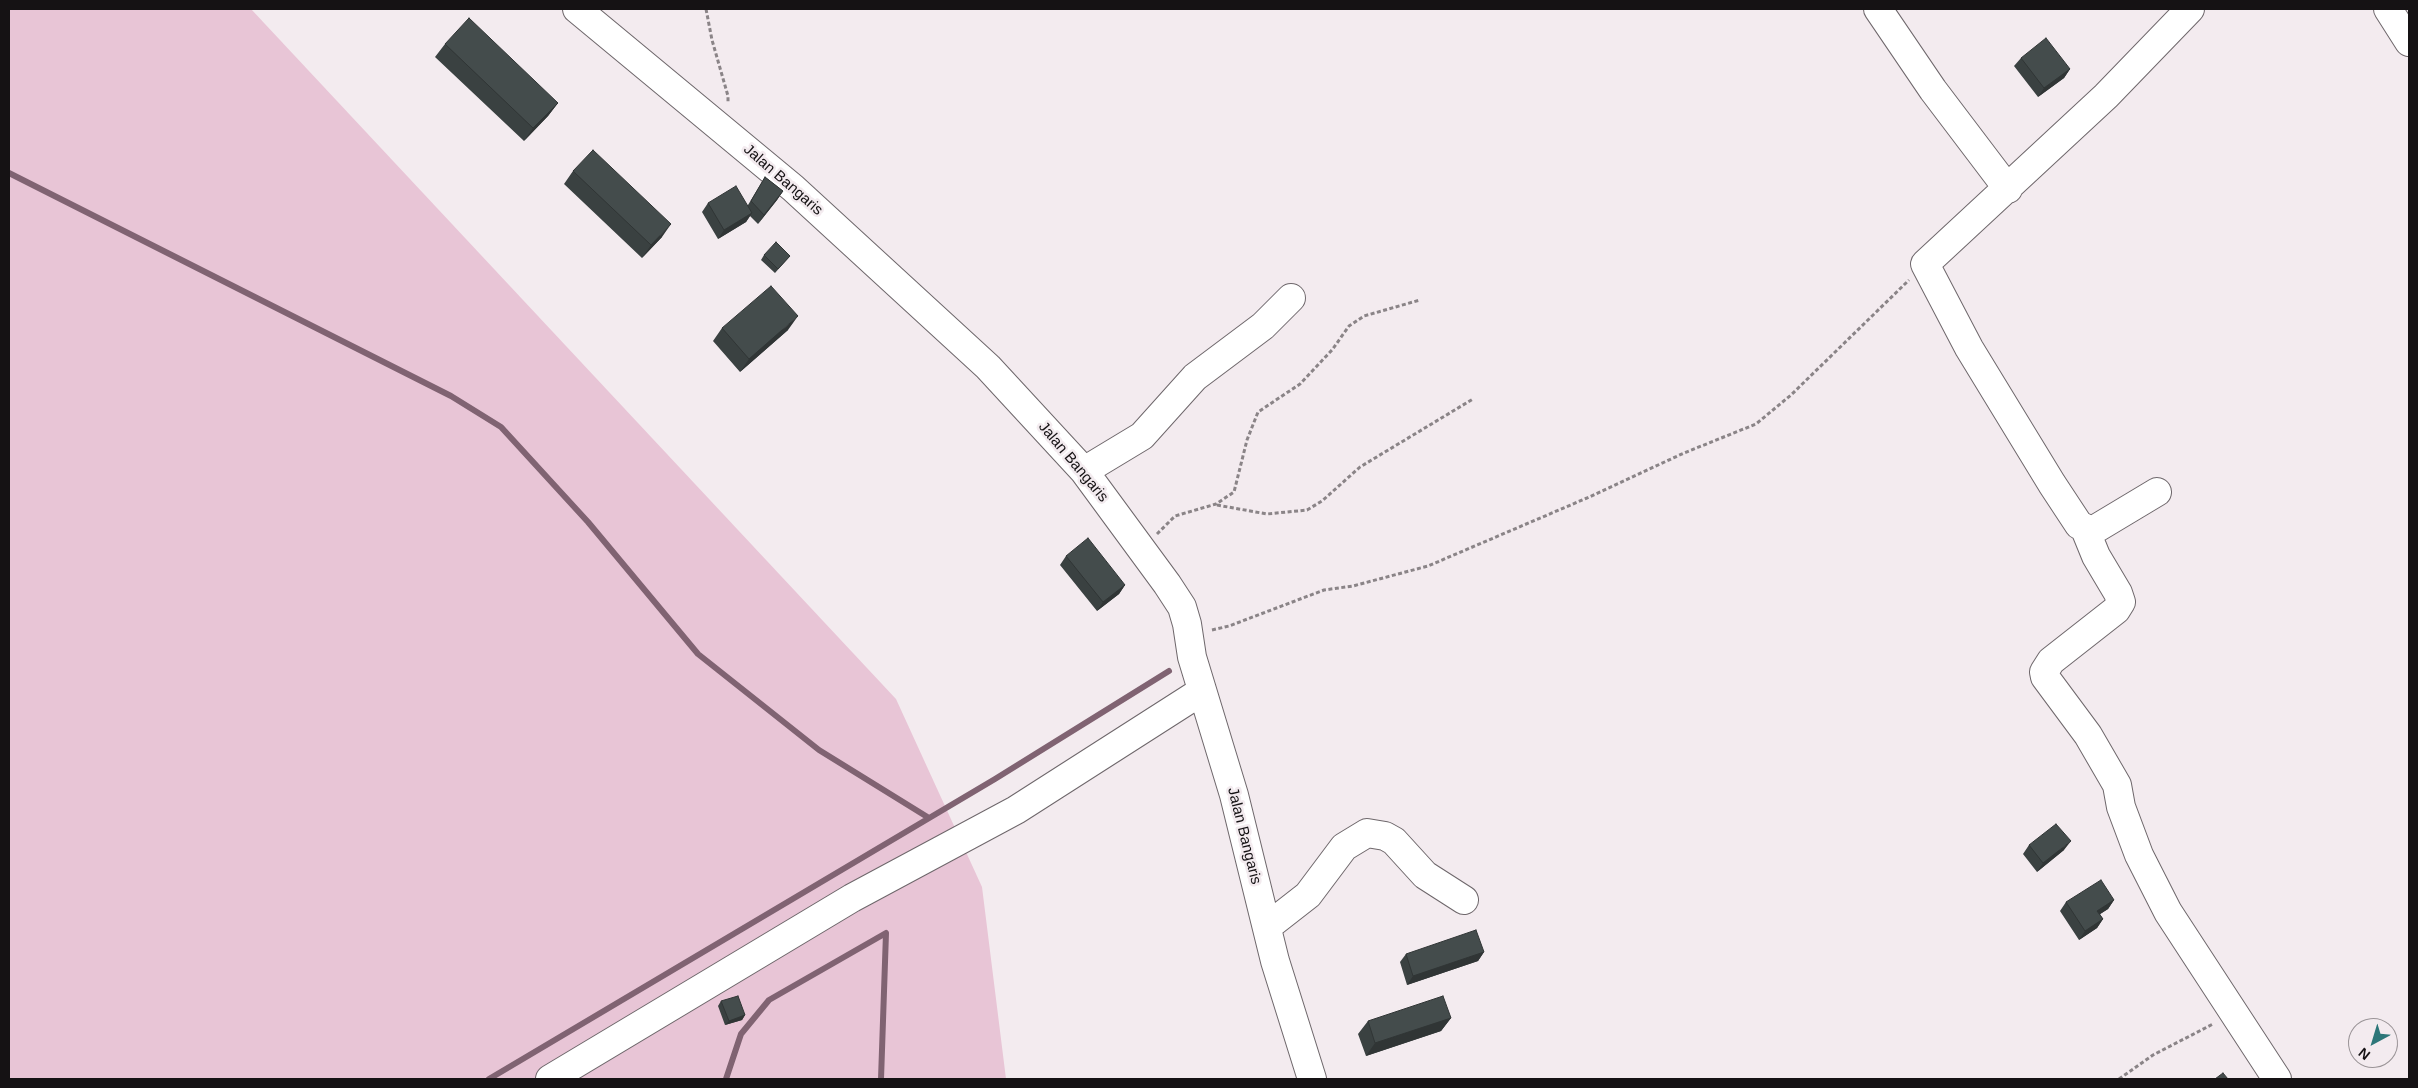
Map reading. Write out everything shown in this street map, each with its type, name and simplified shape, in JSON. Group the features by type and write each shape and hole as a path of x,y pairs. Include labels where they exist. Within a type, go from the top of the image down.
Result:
{"street":[{"name":"Jalan Bangaris","path":"577,9 793,188 988,367 1084,471 1143,551 1182,608 1192,657 1234,795 1275,961 1312,1079"},
{"path":"1878,9 1933,90 2008,189"},
{"path":"2157,492 2092,531 2080,525 2052,484 1969,348 1925,264 2106,96 2190,9"},
{"path":"2388,9 2409,42"},
{"path":"1084,471 1142,436 1195,377 1263,326 1291,298"},
{"path":"2085,529 2096,556 2118,593 2121,602 2116,610 2050,661 2044,672 2045,677 2088,735 2117,785 2121,807 2139,855 2168,912 2232,1014 2277,1079"},
{"path":"550,1079 852,898 1016,810 1202,691"},
{"path":"1268,927 1308,895 1344,847 1367,833 1385,836 1394,841 1425,875 1464,900"}],"path":[{"path":"706,9 712,40 728,96 724,129"},
{"path":"1189,635 1229,626 1324,590 1353,586 1428,566 1587,498 1684,453 1756,424 1791,395 1925,264"},
{"path":"1143,551 1175,516 1216,504 1234,492 1247,440 1258,412 1300,384 1320,363 1349,326 1364,316 1420,300"},
{"path":"1216,504 1267,514 1307,510 1322,501 1360,467 1473,399"},
{"path":"2119,1079 2154,1055 2232,1014"}],"shaded area":[{"path":"9,9 251,9 896,699 982,887 1006,1079 9,1079"}],"building":[{"path":"469,18 558,103 533,128 445,44"},
{"path":"2046,38 2070,69 2044,88 2021,58"},
{"path":"593,150 671,224 651,245 573,171"},
{"path":"765,177 783,191 764,215 751,201"},
{"path":"736,186 752,213 724,230 708,203"},
{"path":"776,242 790,256 778,269 764,255"},
{"path":"771,286 798,316 749,359 722,328"},
{"path":"1088,538 1125,585 1103,602 1066,556"},
{"path":"2056,824 2071,841 2043,863 2029,845"},
{"path":"2101,880 2114,900 2097,911 2103,919 2085,931 2066,902"},
{"path":"1476,930 1484,952 1413,976 1406,954"},
{"path":"738,996 745,1015 729,1021 721,1001"},
{"path":"1443,996 1451,1018 1375,1043 1368,1021"},
{"path":"2223,1073 2228,1079 2215,1079"}],"waterway":[{"path":"9,173 451,396 501,427 588,522 698,654 819,750 929,818"},
{"path":"489,1079 995,779 1169,671"},
{"path":"726,1079 741,1034 769,1000 886,933 881,1079"}]}
